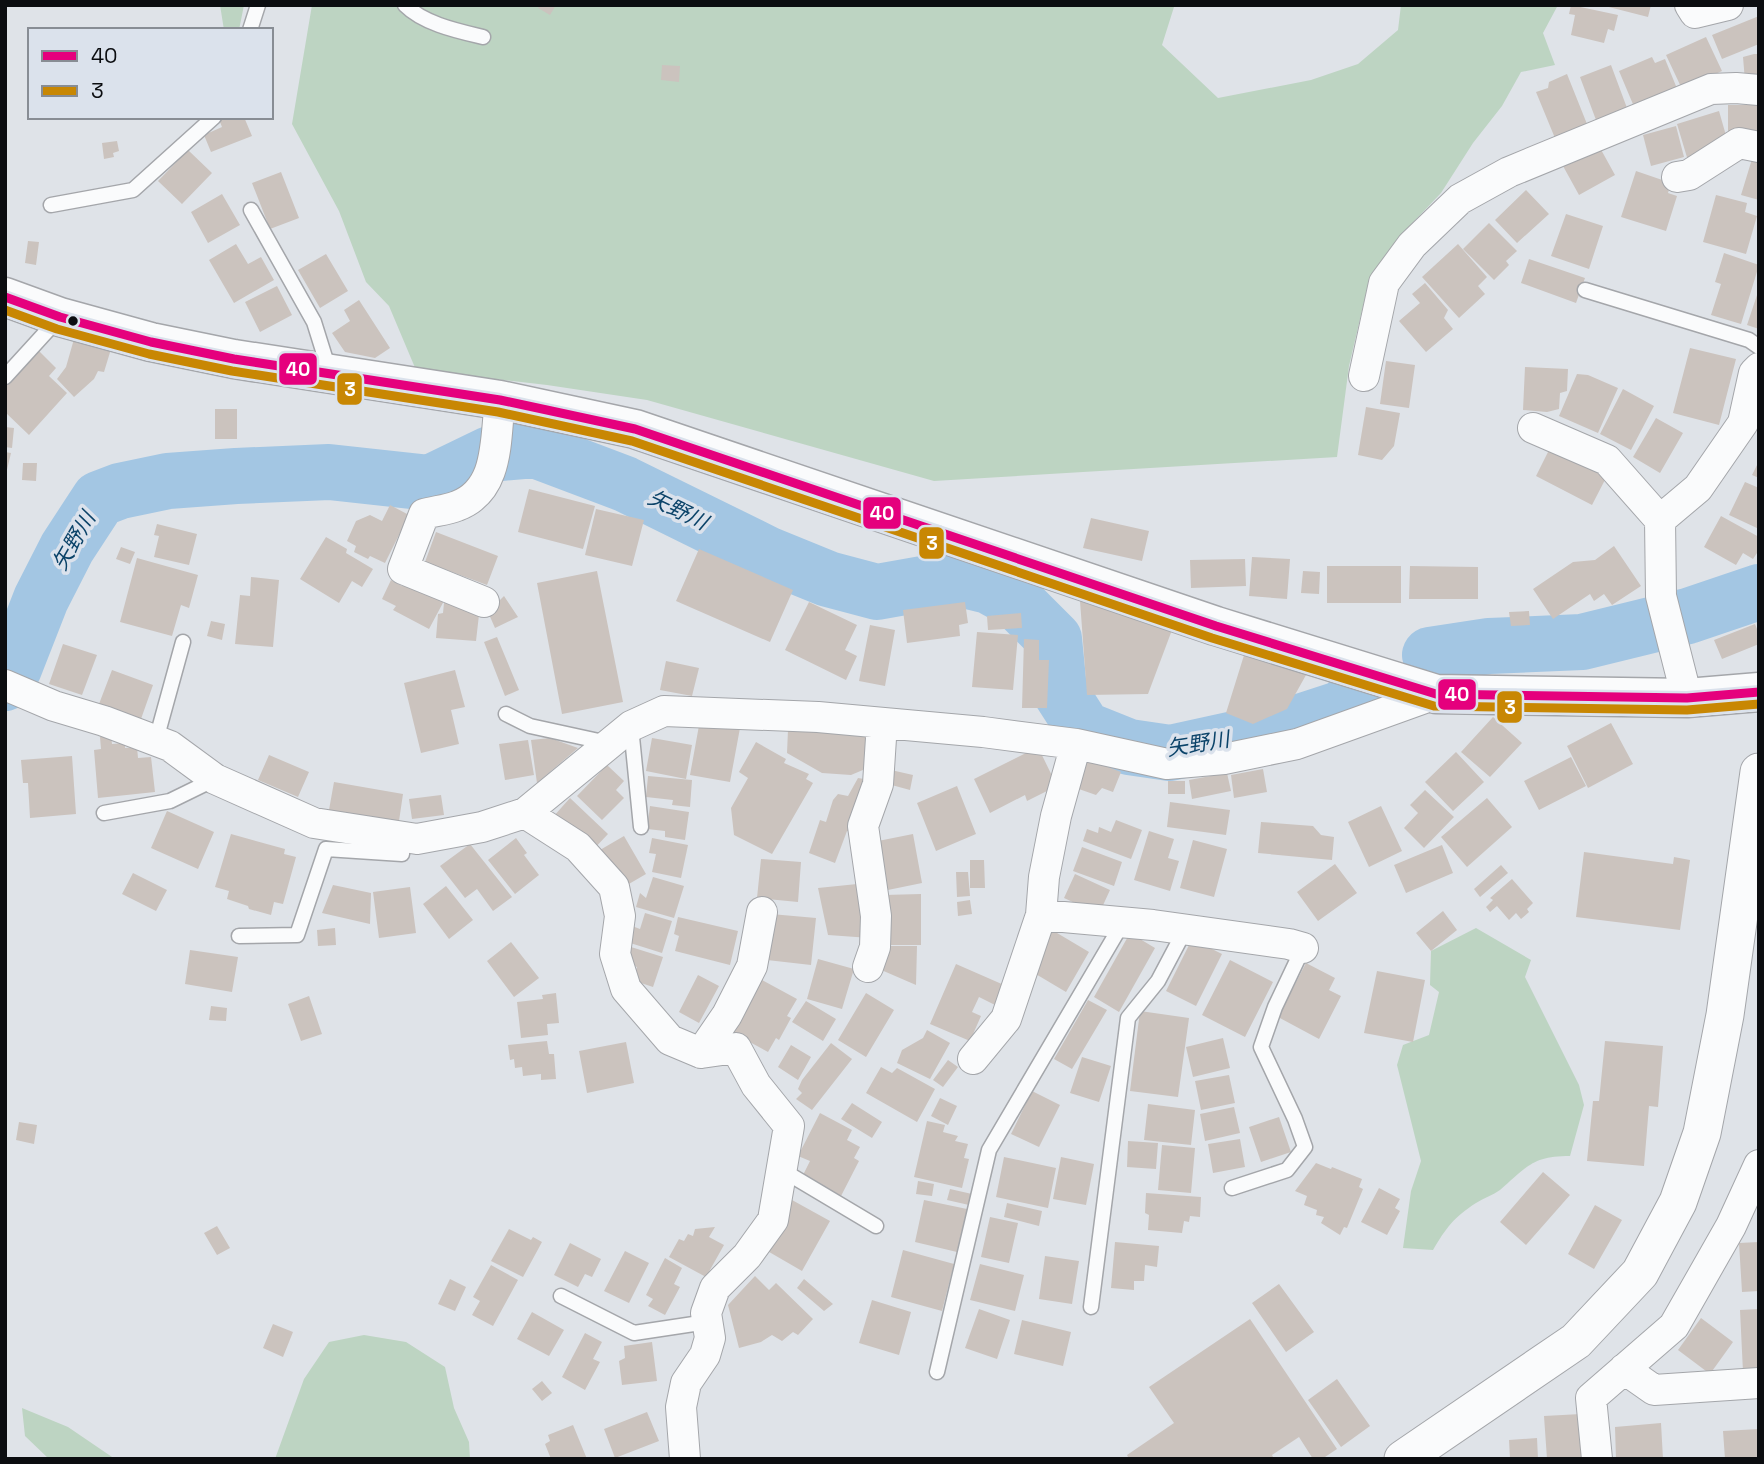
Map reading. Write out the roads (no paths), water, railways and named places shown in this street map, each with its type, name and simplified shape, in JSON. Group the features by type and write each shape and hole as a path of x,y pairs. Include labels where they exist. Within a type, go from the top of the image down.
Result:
{"main road":[{"path":"5,297 60,317 151,342 234,359 500,400 635,429 1216,626 1436,694 1687,698 1759,692"}],"street":[{"path":"1690,5 1695,13 1728,5"},
{"path":"1364,376 1384,283 1412,245 1460,199 1509,172 1711,89 1759,90"},
{"path":"1677,177 1689,174 1739,143 1759,147"},
{"path":"1660,520 1698,488 1743,424 1754,373 1759,368"},
{"path":"484,601 403,569 424,514 459,506 484,488 492,471 500,400"},
{"path":"1533,428 1607,460 1660,520 1661,596 1687,698"},
{"path":"11,687 54,706 170,746 215,779 314,823 417,839 448,835 525,813 620,734 664,711 818,717 882,723 1076,744 1167,764 1224,759 1297,744 1436,694"},
{"path":"868,967 875,947 876,916 873,882 864,849 863,826 878,784 882,723"},
{"path":"973,1059 1006,1019 1041,915 1044,877 1056,816 1076,744"},
{"path":"1403,1459 1576,1341 1640,1273 1678,1202 1702,1133 1722,1028 1759,772"},
{"path":"525,813 578,847 614,887 620,916 615,954 625,989 670,1040 701,1053 736,1048 756,1085 789,1126 773,1220 747,1256 715,1288 706,1313 710,1338 708,1347 686,1383 681,1407 685,1459"},
{"path":"701,1053 727,1015 751,966 762,912"},
{"path":"1041,915 1185,930 1303,948"},
{"path":"1597,1459 1591,1398 1674,1326 1731,1226 1759,1165"},
{"path":"1624,1369 1654,1390 1759,1383"}],"lane":[{"path":"251,28 258,5"},
{"path":"405,5 412,12 428,19 483,37"},
{"path":"51,205 133,190 212,119"},
{"path":"251,210 314,322 331,374"},
{"path":"1585,290 1749,340 1759,346"},
{"path":"5,377 60,317"},
{"path":"156,740 183,642"},
{"path":"506,714 530,726 620,734 641,827"},
{"path":"104,813 170,801 215,779"},
{"path":"239,936 297,935 326,849 402,854 404,837"},
{"path":"937,1372 989,1150 1122,923"},
{"path":"1091,1307 1128,1018 1158,981 1185,930"},
{"path":"1232,1188 1287,1170 1305,1147 1295,1119 1261,1047 1275,1007 1303,948"},
{"path":"782,1170 876,1226"},
{"path":"561,1296 634,1333 708,1322"}],"waterway":[{"name":"矢野川","path":"5,683 14,668 41,599 67,548 99,499 120,491 168,481 236,476 329,472 430,483 490,454 535,450 625,484 769,555 828,579 877,592 956,578 989,586 1016,601 1054,639 1059,690 1084,729 1129,747 1170,753 1275,730 1340,709 1365,691"},
{"name":"矢野川","path":"1430,655 1489,646 1582,642 1688,616 1759,592"}]}
